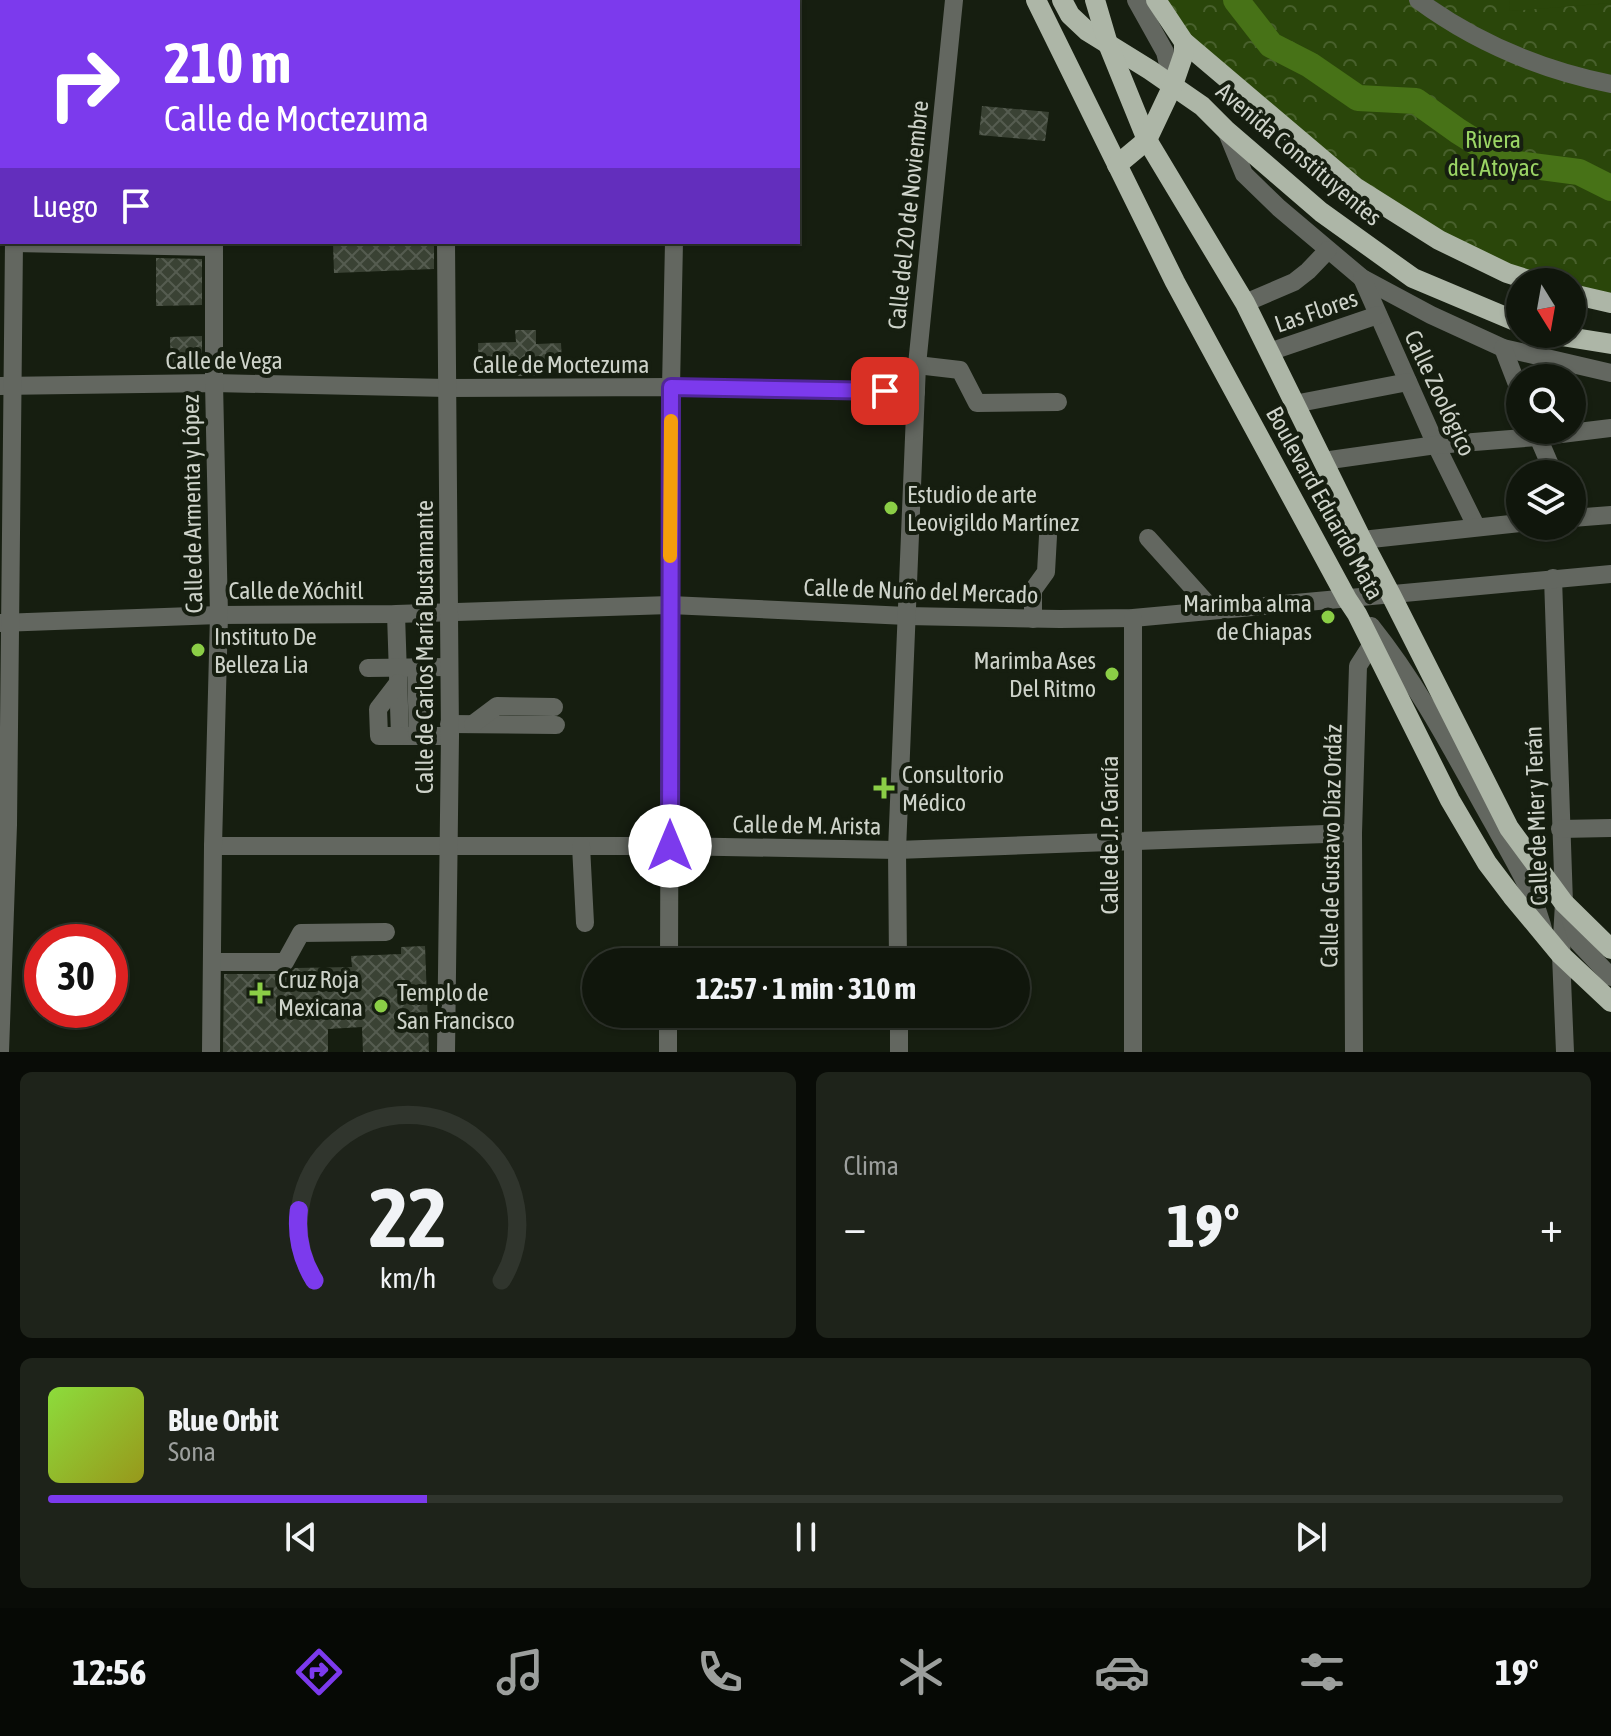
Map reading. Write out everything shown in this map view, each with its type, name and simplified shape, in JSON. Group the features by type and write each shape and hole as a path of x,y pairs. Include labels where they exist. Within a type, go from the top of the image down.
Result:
{"main road":[{"name":"Boulevard Eduardo Mata","path":"1036,0 1175,282 1372,644 1450,800 1487,863 1545,938 1611,1002"},
{"name":"Avenida Constituyentes","path":"1062,0 1070,15 1087,31 1202,106 1321,212 1413,278 1506,317"},
{"name":"Boulevard Eduardo Mata","path":"1095,0 1108,44 1147,140 1245,303 1509,828 1565,903 1611,949"},
{"name":"Avenida Constituyentes","path":"1156,0 1184,42 1355,187 1439,240 1506,273"},
{"path":"1117,165 1147,140 1173,85 1184,53 1184,42"},
{"path":"1202,106 1198,86 1209,76 1220,74"},
{"path":"1586,297 1611,303"},
{"path":"1586,340 1611,344"}],"street":[{"name":"Calle del 20 de Noviembre","path":"898,948 897,850 917,365 954,0"},
{"path":"1136,0 1165,52 1173,85"},
{"path":"1418,0 1483,41 1550,68 1611,84"},
{"path":"1226,130 1244,174 1362,278 1431,315 1503,348 1611,373"},
{"path":"0,1052 6,386 14,244"},
{"name":"Calle de Armenta y López","path":"211,1052 219,615 214,244"},
{"name":"Calle de Carlos María Bustamante","path":"446,244 449,730 446,1052"},
{"path":"669,948 674,244"},
{"path":"1245,303 1294,282 1328,250"},
{"name":"Calle Zoológico","path":"1362,278 1436,445 1476,526"},
{"name":"Las Flores","path":"1269,352 1378,315"},
{"path":"1503,348 1509,364"},
{"path":"917,365 960,370 977,403 1058,402"},
{"path":"1294,404 1408,382"},
{"name":"Calle de Vega","path":"6,386 214,383 447,388"},
{"name":"Calle de Moctezuma","path":"447,388 671,387 916,392"},
{"path":"1586,430 1611,428"},
{"path":"1323,461 1506,437"},
{"path":"1586,517 1611,515"},
{"path":"1362,540 1506,524"},
{"path":"1033,619 1033,590 1046,572 1048,536"},
{"path":"1148,538 1212,609"},
{"name":"Calle de Nuño del Mercado","path":"448,613 670,605 907,616 1133,618 1212,609 1352,607 1391,595 1611,574"},
{"name":"Calle de Mier y Terán","path":"1553,578 1565,903 1561,955 1565,1052"},
{"path":"1352,607 1391,651 1463,769 1523,878 1539,911 1545,938"},
{"name":"Calle de Xóchitl","path":"5,624 219,615 448,613"},
{"path":"396,614 409,736 473,724 555,716"},
{"name":"Calle de J.P. García","path":"1133,618 1133,1052"},
{"name":"Calle de Gustavo Díaz Ordáz","path":"1354,1052 1353,833 1358,666 1372,644"},
{"path":"368,668 404,672 449,667"},
{"path":"1560,829 1611,828"},
{"name":"Calle de M. Arista","path":"213,846 670,846 897,850 1353,833"},
{"path":"581,846 585,923"},
{"path":"1565,903 1578,942 1611,977"},
{"path":"213,962 285,962 301,933 386,932"},
{"path":"668,1028 668,1052"},
{"path":"899,1028 899,1052"}],"green space":[{"name":"Rivera del Atoyac","path":"1162,0 1429,0 1447,9 1433,0 1611,0 1611,77 1550,68 1611,81 1611,303 1586,297 1586,268 1508,268 1451,246 1227,80"},
{"path":"1509,0 1611,0 1611,3 1510,11"}],"building":[{"path":"982,106 1049,112 1045,141 979,135"},
{"path":"333,244 434,244 434,269 334,273"},
{"path":"156,258 202,259 202,305 156,306"},
{"path":"515,330 536,330 536,344 561,343 562,363 535,364 535,376 514,376 513,364 479,365 478,343 516,342"},
{"path":"202,336 202,371 171,372 170,337"},
{"path":"425,946 429,1052 363,1052 362,1027 328,1029 328,1052 223,1052 224,974 285,974 295,968 352,967 351,956 401,954 401,947"}],"waterway":[{"path":"1236,0 1271,45 1310,65 1358,98 1416,101 1509,163 1579,172 1611,188"}],"slow traffic":[{"path":"670,556 671,421"}],"place":[{"name":"Estudio de arte Leovigildo Martínez","path":"891,508"},
{"name":"Marimba alma de Chiapas","path":"1328,617"},
{"name":"Instituto De Belleza Lia","path":"198,650"},
{"name":"Marimba Ases Del Ritmo","path":"1112,674"},
{"name":"Consultorio Médico","path":"884,788"},
{"name":"Cruz Roja Mexicana","path":"260,993"},
{"name":"Templo de San Francisco","path":"381,1006"}],"route":[{"path":"670,846 671,387 885,391"}]}
